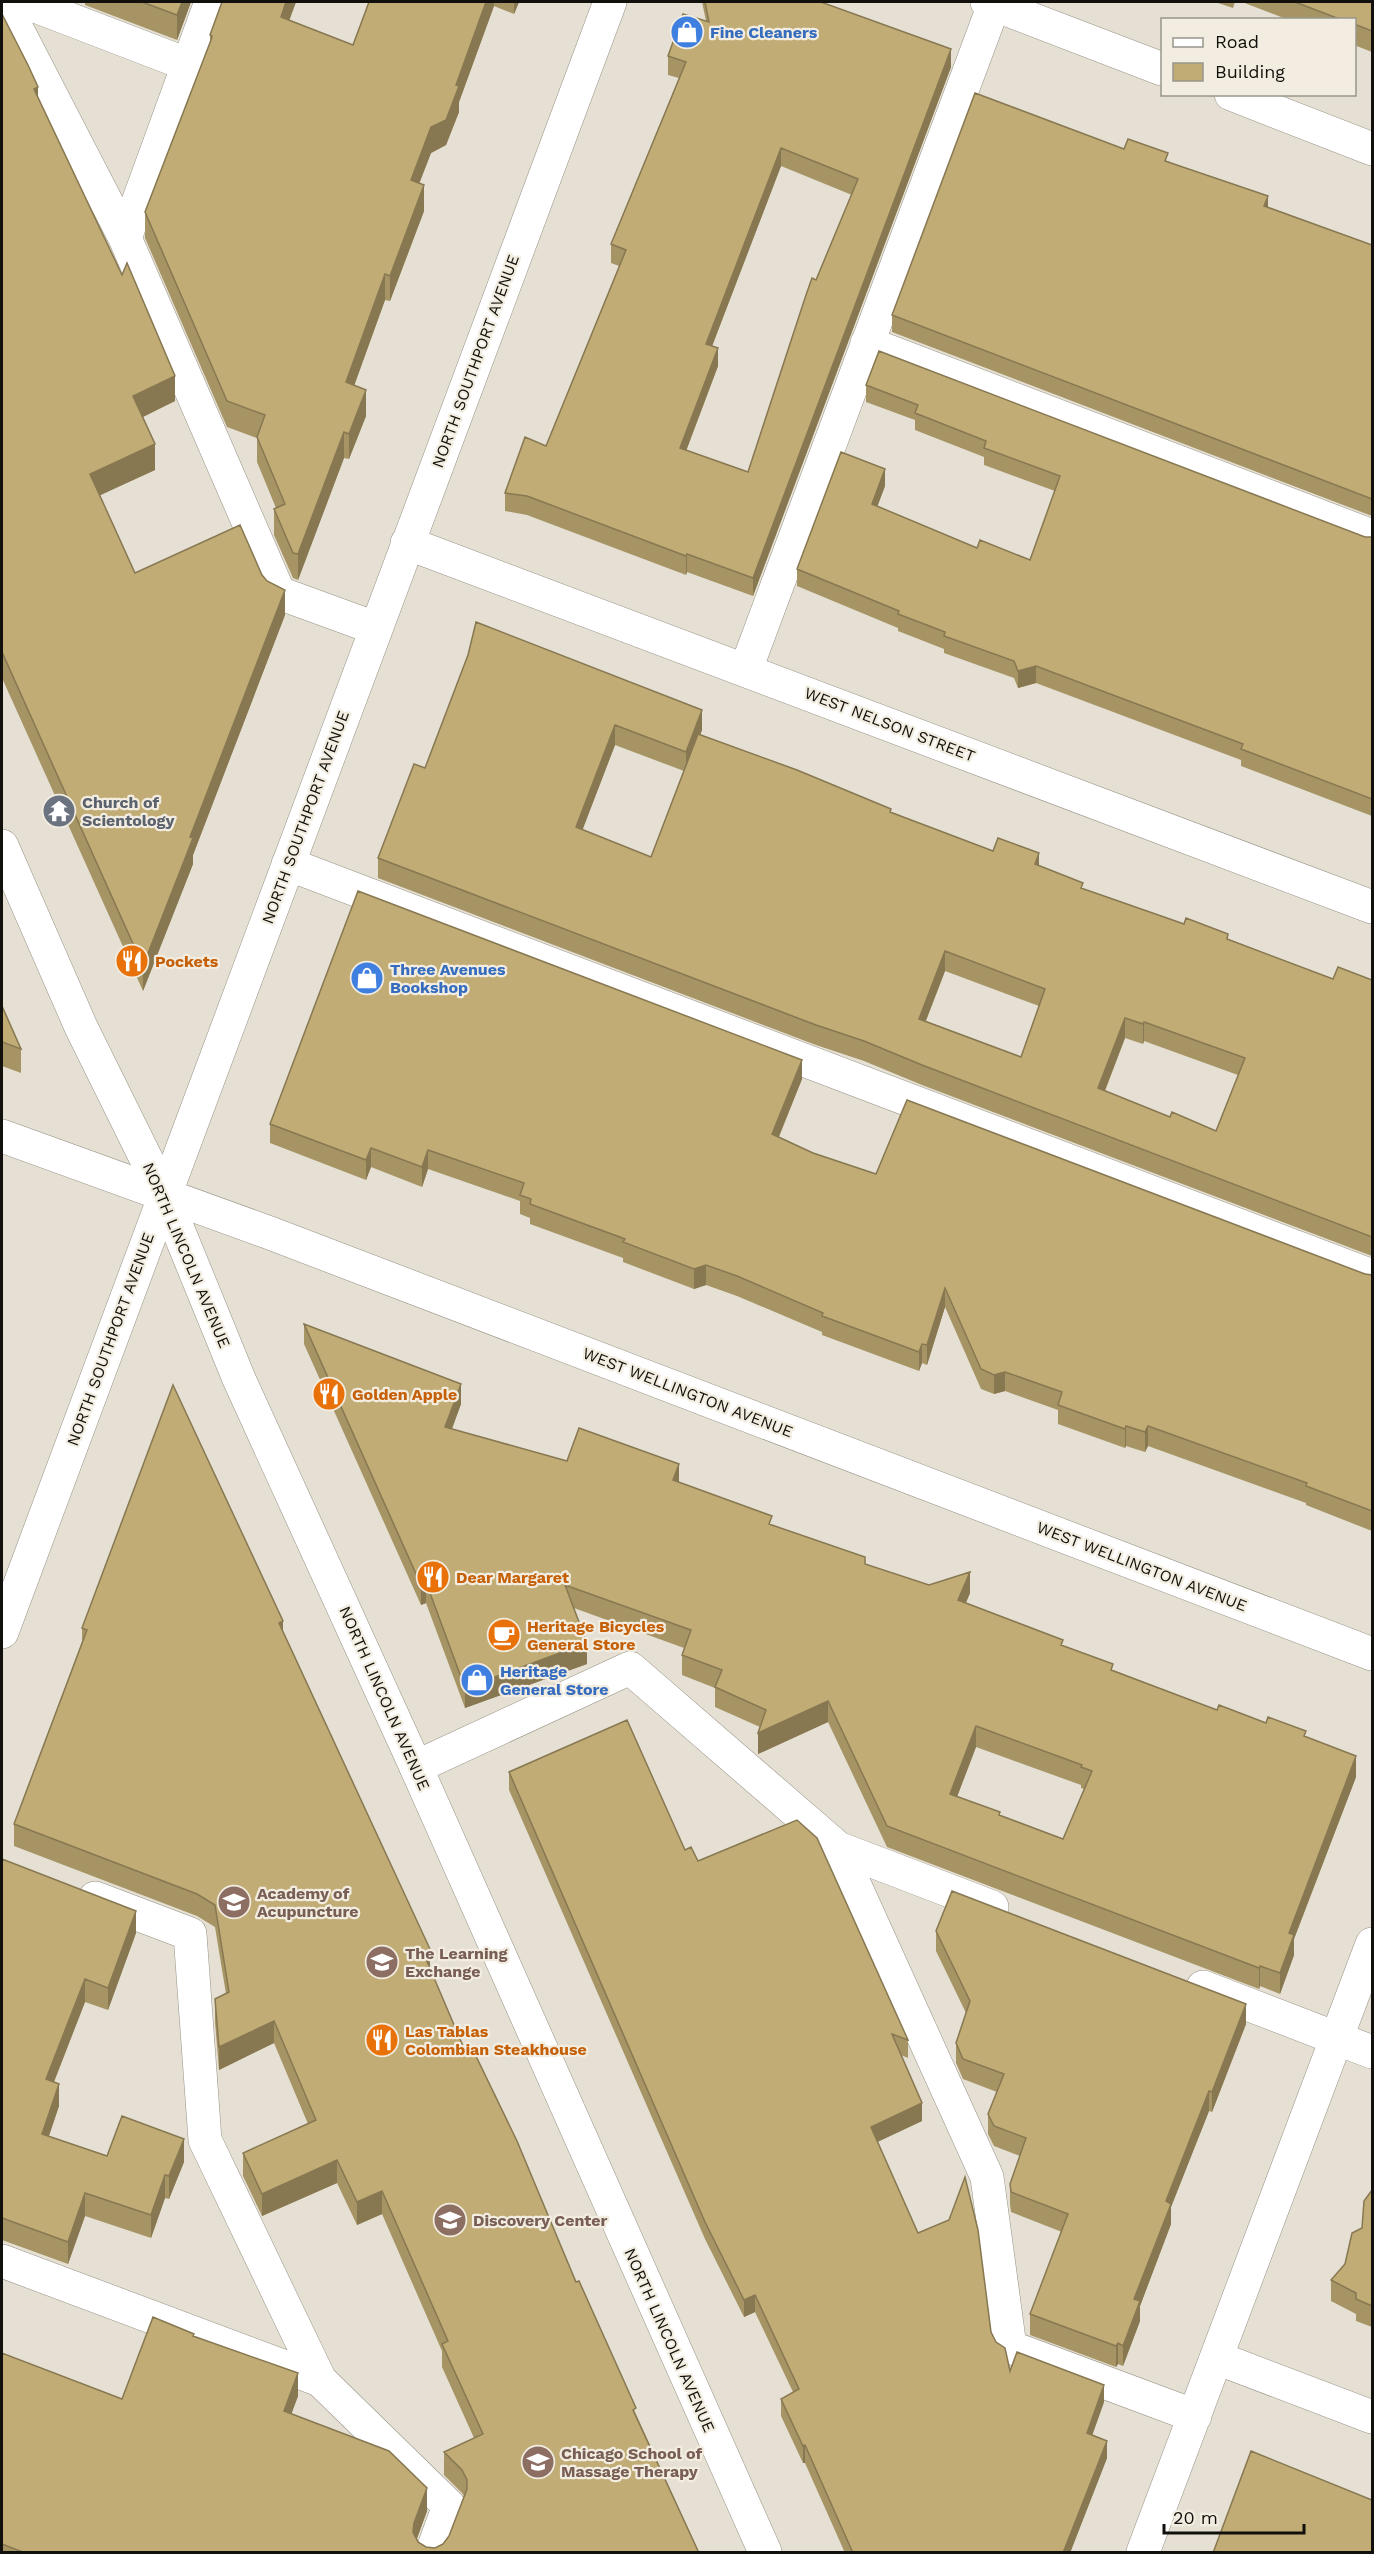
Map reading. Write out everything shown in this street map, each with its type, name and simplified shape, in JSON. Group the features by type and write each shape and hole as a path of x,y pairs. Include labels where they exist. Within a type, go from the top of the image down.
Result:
{"street":[{"path":"3,2 125,238 279,593 375,628"},
{"path":"25,2 189,64"},
{"path":"125,238 212,2"},
{"name":"NORTH SOUTHPORT AVENUE","path":"2,1632 610,2"},
{"path":"746,669 992,2 1161,69"},
{"path":"1235,96 1372,149"},
{"path":"867,343 1372,536"},
{"name":"WEST NELSON STREET","path":"407,543 1372,907"},
{"name":"NORTH LINCOLN AVENUE","path":"2,846 81,1027 164,1195 240,1379 416,1767 765,2553"},
{"path":"288,864 1372,1276"},
{"name":"WEST WELLINGTON AVENUE","path":"2,1136 270,1233 1372,1654"},
{"path":"416,1767 630,1668 838,1848 1024,1919"},
{"path":"838,1848 987,2177 1010,2347 1195,2416"},
{"path":"68,1888 190,1934 206,2140 320,2380 449,2506 432,2553"},
{"path":"1143,2553 1372,1944"},
{"path":"1178,1978 1372,2052"},
{"path":"2,2261 320,2380"},
{"path":"1216,2358 1372,2417"}],"building":[{"path":"142,2 182,2 177,15"},
{"path":"222,2 286,2 281,17 353,45 369,2 486,2 446,120 431,127 411,180 424,185 390,276 385,274 346,382 366,390 349,434 344,432 298,554 293,553 274,509 285,504 257,437 265,415 227,401 145,212 211,40 210,35"},
{"path":"705,2 821,2 951,49 753,578 687,554 686,556 527,496 505,493 525,437 546,446 626,250 611,244 686,62 668,56 683,14 709,22","holes":["781,148 858,179 816,280 812,278 748,472 680,448 718,348 706,344"]},
{"path":"1295,2 1372,2 1372,31 1356,25 1356,18 1337,18"},
{"path":"2,14 28,65 38,87 34,89 122,275 127,263 175,376 133,396 155,444 90,474 135,573 240,525 262,575 267,581 285,590 143,966 2,652"},
{"path":"975,93 1124,149 1128,139 1168,153 1165,161 1268,196 1264,206 1372,245 1372,499 892,315"},
{"path":"879,351 1365,537 1372,537 1372,799 1241,749 1243,744 1036,666 1018,671 1014,661 944,636 945,632 898,614 899,611 797,569 841,452 885,469 872,504 977,548 980,540 1030,560 1060,476 984,448 986,441 915,413 918,405 866,385"},
{"path":"476,622 702,710 686,752 615,725 576,827 651,857 698,734 797,770 891,809 890,812 993,851 998,838 1039,853 1035,864 1083,883 1081,888 1184,924 1186,918 1228,934 1227,939 1333,979 1338,967 1372,980 1372,1237 864,1041 816,1025 378,858 414,764 425,768 468,655","holes":["945,951 1045,989 1021,1057 919,1019","1125,1018 1143,1024 1144,1022 1245,1058 1216,1131 1172,1112 1170,1117 1098,1088"]},
{"path":"358,891 802,1060 772,1134 813,1153 876,1174 907,1100 1372,1275 1372,1511 1306,1486 1307,1483 1148,1426 1145,1432 1126,1426 1125,1429 1058,1405 1062,1392 1005,1372 994,1375 981,1369 945,1288 927,1345 922,1344 919,1352 822,1316 823,1313 737,1276 706,1265 694,1269 623,1242 625,1239 530,1204 531,1199 520,1195 524,1183 428,1150 422,1167 371,1148 366,1160 270,1124"},
{"path":"2,1006 21,1049 2,1042"},
{"path":"304,1324 461,1384 445,1427 567,1461 579,1428 679,1464 673,1480 772,1516 769,1524 865,1557 865,1564 929,1585 970,1572 958,1600 1063,1640 1061,1645 1113,1664 1111,1670 1217,1710 1219,1705 1266,1723 1268,1717 1306,1731 1304,1736 1356,1756 1289,1933 1294,1935 1280,1973 1260,1966 1259,1968 887,1826 828,1701 758,1733 766,1710 715,1687 722,1670 682,1655 691,1630 565,1585 587,1643 465,1688 426,1582 421,1585","holes":["976,1726 1082,1765 1081,1767 1092,1771 1063,1839 950,1794"]},
{"path":"173,1385 283,1621 279,1623 430,1949 423,1952 466,2053 473,2050 517,2141 576,2282 579,2281 636,2408 633,2410 699,2553 25,2553 2,2544 2,2353 122,2399 153,2317 194,2334 193,2336 298,2373 284,2411 389,2451 427,2488 413,2532 418,2542 426,2547 435,2548 443,2544 449,2536 467,2489 467,2480 462,2470 444,2452 483,2434 442,2344 448,2341 382,2191 357,2202 337,2160 262,2194 243,2153 316,2120 274,2021 219,2047 215,1999 229,1992 215,1905 197,1894 14,1824 87,1630 82,1628"},
{"path":"627,1720 685,1850 691,1847 698,1861 797,1820 817,1838 908,2040 892,2034 922,2103 871,2127 918,2233 949,2220 965,2177 978,2230 991,2332 996,2342 1005,2348 1010,2371 1017,2352 1104,2385 1087,2433 1107,2441 1063,2553 853,2553 805,2445 803,2446 781,2399 799,2389 755,2295 744,2300 705,2222 509,1772"},
{"path":"2,1859 136,1911 108,1988 85,1979 46,2079 59,2084 42,2134 107,2156 122,2116 184,2139 169,2176 165,2175 151,2215 85,2193 68,2242 2,2218"},
{"path":"952,1891 1246,2004 1166,2201 1171,2204 1134,2299 1140,2301 1123,2346 1118,2343 1116,2346 1030,2314 1068,2214 1011,2192 1010,2184 1026,2138 994,2126 988,2114 1004,2074 963,2059 956,2043 970,2001 936,1931"},
{"path":"1372,2190 1372,2306 1356,2299 1356,2293 1331,2280 1345,2264 1352,2233 1362,2228 1364,2201"},
{"path":"1251,2451 1372,2500 1372,2553 1213,2553"}],"place":[{"name":"Fine Cleaners","path":"687,32"},
{"name":"Church of Scientology","path":"59,811"},
{"name":"Pockets","path":"132,961"},
{"name":"Three Avenues Bookshop","path":"367,978"},
{"name":"Golden Apple","path":"329,1394"},
{"name":"Dear Margaret","path":"433,1577"},
{"name":"Heritage Bicycles General Store","path":"504,1635"},
{"name":"Heritage General Store","path":"477,1680"},
{"name":"Academy of Acupuncture","path":"234,1902"},
{"name":"The Learning Exchange","path":"382,1962"},
{"name":"Las Tablas Colombian Steakhouse","path":"382,2040"},
{"name":"Discovery Center","path":"450,2220"},
{"name":"Chicago School of Massage Therapy","path":"538,2462"}]}
